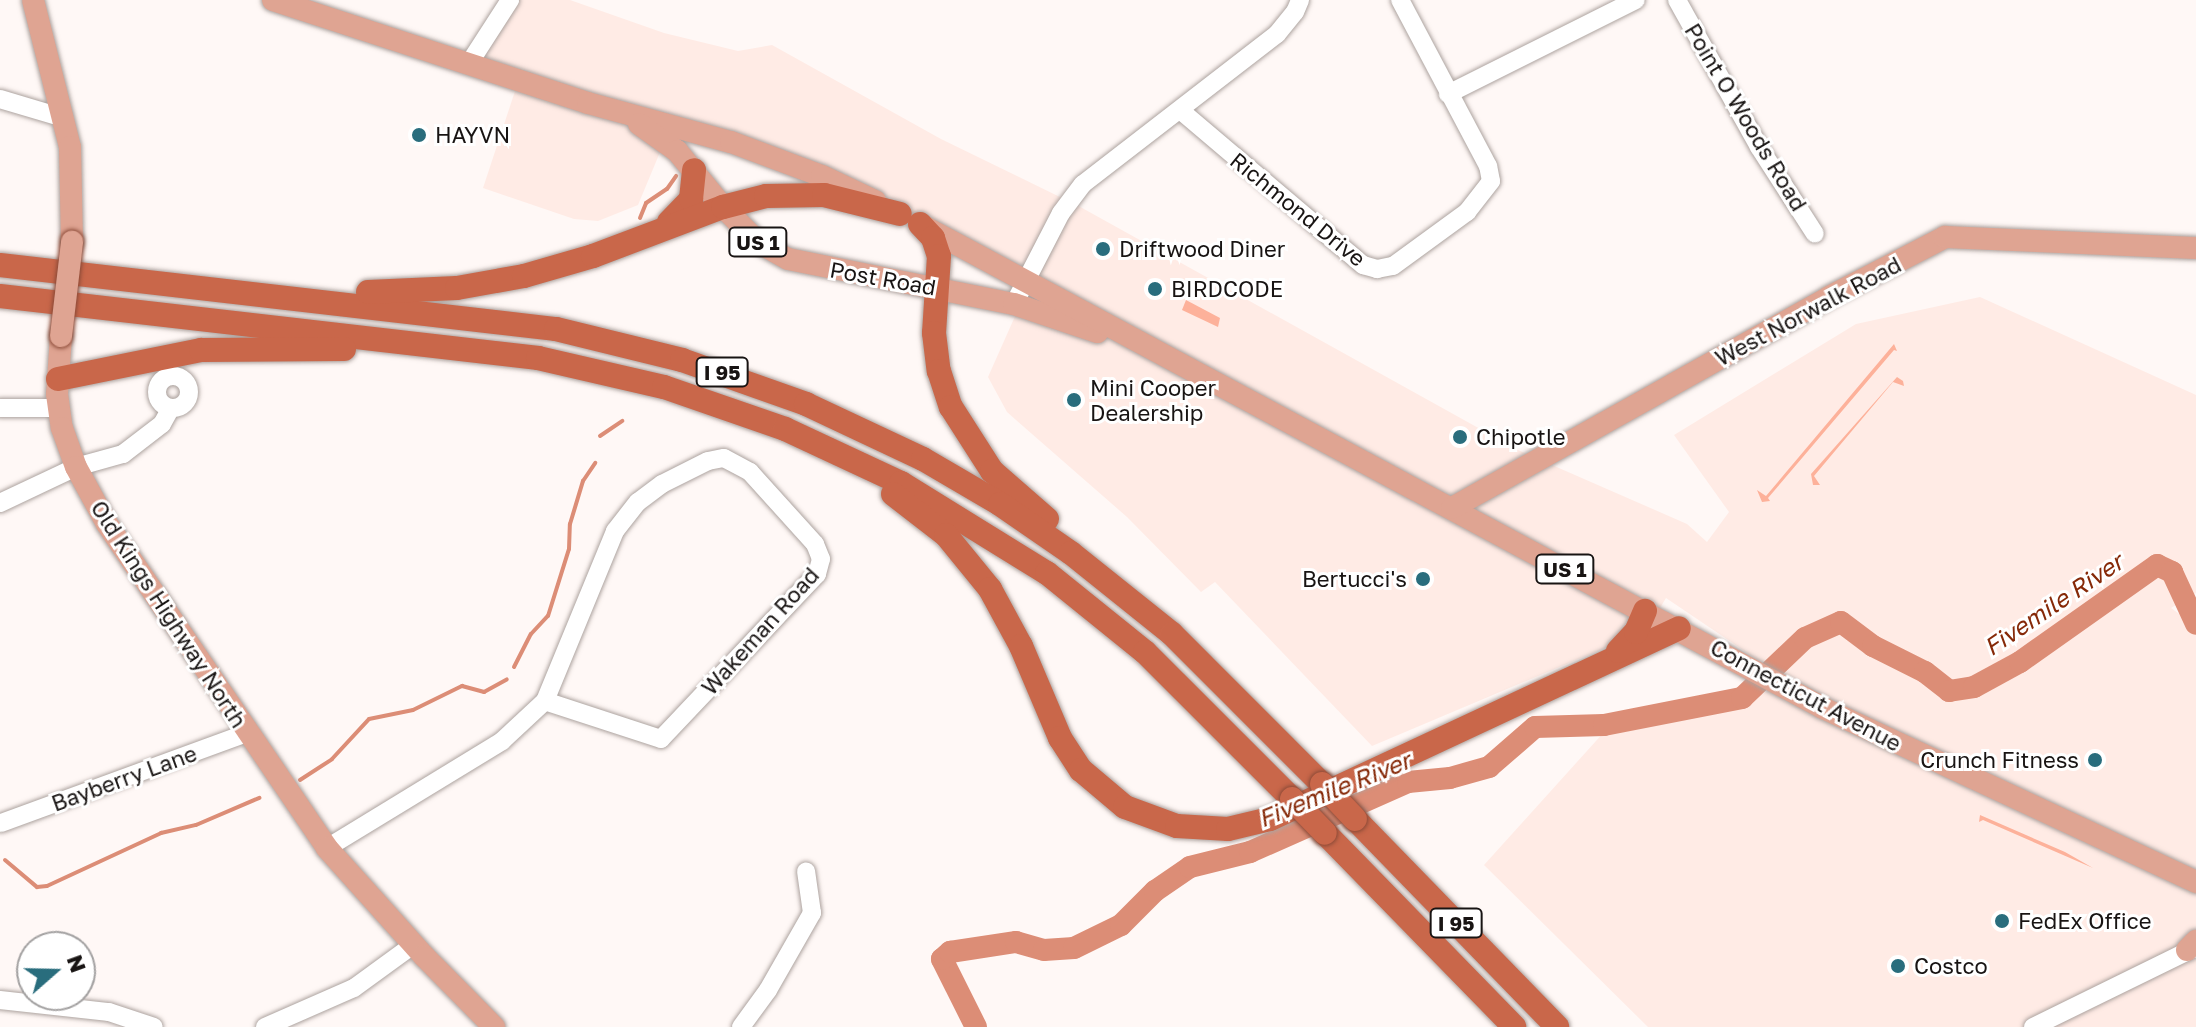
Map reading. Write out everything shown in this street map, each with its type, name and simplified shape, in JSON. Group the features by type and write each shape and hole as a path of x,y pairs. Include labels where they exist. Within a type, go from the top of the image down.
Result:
{"highway":[{"path":"656,232 681,213 691,199 694,170"},
{"path":"249,292 402,292 479,285 558,267 723,207 766,196 815,194 910,219 937,247 934,333 939,371 951,407 969,441 1000,479 1074,542 1139,606"},
{"name":"I 95","path":"0,265 556,329 640,348 761,386 846,421 962,481 1036,527 1139,606 1203,664 1557,1027"},
{"name":"I 95","path":"0,296 538,358 705,399 863,463 1011,548 1080,598 1145,652 1514,1027"},
{"path":"58,379 177,353 255,347 538,358"},
{"path":"705,399 879,486 937,527 977,570 1002,608 1069,755 1109,796 1159,821 1213,830 1270,819 1679,628"},
{"path":"1586,672 1625,646 1645,611"}],"main road":[{"name":"Old Kings Highway North","path":"33,0 64,118 73,175 72,242 58,379 59,408 76,467 132,562 327,848 413,945 494,1027"},
{"name":"Post Road","path":"273,0 625,114 706,134 822,176 1026,280 1186,369 1679,628"},
{"name":"Post Road","path":"625,114 677,151 723,207 759,243 788,259 1014,304 1077,324 1186,369"},
{"name":"West Norwalk Road","path":"1452,508 1829,297 1945,237 2196,248"},
{"name":"Connecticut Avenue","path":"1679,628 1823,708 2192,881"},
{"path":"2192,881 2196,901"}],"street":[{"path":"470,62 510,0"},
{"path":"1014,304 1061,213 1083,184 1277,34 1295,12 1300,0"},
{"name":"Richmond Drive","path":"1180,110 1363,265 1377,269 1403,259 1467,212 1489,188 1488,166 1400,0"},
{"path":"1448,94 1636,0"},
{"name":"Point O Woods Road","path":"1677,0 1759,147 1815,234"},
{"path":"0,99 64,118"},
{"path":"0,408 59,408"},
{"path":"0,503 76,467 123,454 162,424 171,408"},
{"name":"Wakeman Road","path":"327,848 502,741 545,701 615,531 638,502 663,483 708,461 724,458 737,463 765,487 819,550 821,567 817,574 661,739 545,701"},
{"name":"Bayberry Lane","path":"1,823 247,733"},
{"path":"741,1027 768,990 812,913 806,871"},
{"path":"265,1027 354,988 413,945"},
{"path":"2033,1027 2193,946"},
{"path":"0,1000 109,1012 154,1027"}],"shaded area":[{"path":"516,0 570,0 664,33 738,51 772,45 941,139 1064,199 1022,272 804,164 673,121 638,205 598,221 574,219 483,188 520,76 476,60"},
{"path":"1075,204 1518,450 1687,524 1707,542 1729,512 1674,435 1856,324 1980,297 2196,395 2196,593 2171,608 2196,626 2196,1027 1648,1027 1484,865 1605,731 1728,708 1764,693 1786,679 1666,598 1647,630 1372,746 1215,582 1201,592 1127,517 1007,412 988,377 1036,269"},
{"path":"1186,300 1220,318 1218,327 1182,310"},
{"path":"1894,344 1897,351 1894,350 1768,498 1770,501 1762,502 1757,490 1766,496"},
{"path":"1897,377 1904,386 1893,382 1814,476 1820,485 1813,485 1811,474"},
{"path":"1980,815 2065,852 2093,868 1983,820 1979,822"}],"waterway":[{"path":"640,218 646,203 667,189 676,176"},
{"path":"600,436 622,421"},
{"path":"514,667 531,634 548,616 569,549 570,524 583,481 595,463"},
{"name":"Fivemile River","path":"976,1027 942,959 950,952 1016,942 1044,950 1074,948 1121,925 1155,891 1190,867 1250,852 1408,782 1450,778 1489,767 1535,727 1604,725 1742,698 1805,638 1841,622 1873,646 1925,672 1949,691 1974,687 2020,662 2157,565 2172,572 2196,624"},
{"path":"300,780 332,759 369,719 413,710 462,686 484,692 507,679"},
{"path":"5,860 37,887 47,886 161,833 196,825 259,798"}],"place":[{"name":"HAYVN","path":"419,135"},
{"name":"Driftwood Diner","path":"1103,249"},
{"name":"BIRDCODE","path":"1155,289"},
{"name":"Mini Cooper Dealership","path":"1074,400"},
{"name":"Chipotle","path":"1460,437"},
{"name":"Bertucci's","path":"1423,579"},
{"name":"Crunch Fitness","path":"2095,760"},
{"name":"FedEx Office","path":"2002,921"},
{"name":"Costco","path":"1898,966"}]}
